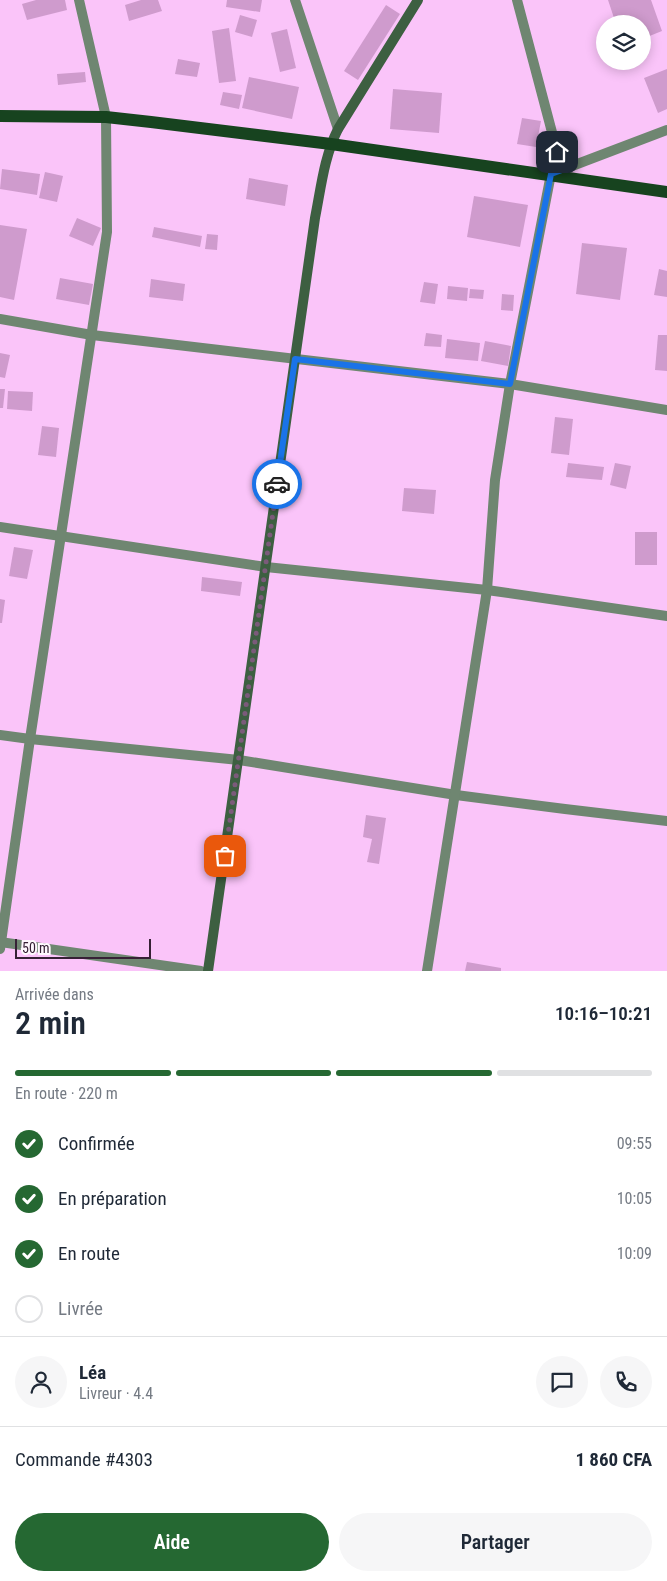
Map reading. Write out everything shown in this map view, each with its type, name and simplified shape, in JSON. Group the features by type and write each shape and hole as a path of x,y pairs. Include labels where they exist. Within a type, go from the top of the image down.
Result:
{"main road":[{"path":"0,116 106,117 557,172 667,192"}],"street":[{"path":"79,0 106,117 107,232 0,944 201,971"},
{"path":"295,0 338,129"},
{"path":"208,971 295,359 324,171 331,144 338,129 418,0"},
{"path":"427,971 456,795 486,590 496,480 510,384 557,172 517,0"},
{"path":"557,172 667,130"},
{"path":"0,319 92,336 510,384 667,410"},
{"path":"0,527 266,566 486,590 667,616"},
{"path":"0,735 239,760 456,795 565,810 667,820"}],"building":[{"path":"36,0 65,0 67,10 27,20 22,4"},
{"path":"141,0 158,0 162,11 129,21 125,5"},
{"path":"227,0 262,0 260,12 226,7"},
{"path":"608,0 651,0 662,31 651,35 651,15 613,15"},
{"path":"386,5 400,14 358,80 344,71"},
{"path":"240,15 257,20 252,37 235,32"},
{"path":"229,28 236,81 219,83 212,31"},
{"path":"287,29 296,68 280,72 271,33"},
{"path":"178,59 200,63 197,77 175,74"},
{"path":"667,69 667,109 658,113 644,78"},
{"path":"85,72 86,82 58,85 57,74"},
{"path":"249,77 299,87 292,119 242,108"},
{"path":"393,89 442,93 439,133 390,129"},
{"path":"223,92 242,95 239,109 220,105"},
{"path":"522,118 541,121 536,147 517,144"},
{"path":"2,169 40,174 37,195 0,189"},
{"path":"45,172 63,176 57,202 39,198"},
{"path":"249,178 288,185 285,206 246,199"},
{"path":"474,196 528,205 520,247 467,237"},
{"path":"77,218 101,228 93,246 69,236"},
{"path":"0,225 27,229 14,300 0,297"},
{"path":"154,227 202,236 200,247 152,237"},
{"path":"207,234 218,235 217,250 205,249"},
{"path":"582,243 627,248 620,300 576,294"},
{"path":"659,269 667,271 667,297 654,295"},
{"path":"60,278 93,284 89,305 56,299"},
{"path":"151,279 185,284 183,301 149,297"},
{"path":"424,282 438,284 435,304 420,302"},
{"path":"448,286 468,288 467,301 447,299"},
{"path":"470,289 484,290 483,299 469,298"},
{"path":"502,294 514,295 513,311 501,310"},
{"path":"426,333 442,335 441,347 424,346"},
{"path":"658,335 667,335 667,371 655,370"},
{"path":"447,339 480,343 478,361 445,358"},
{"path":"485,341 511,346 508,366 481,361"},
{"path":"0,353 10,355 5,378 0,377"},
{"path":"0,389 5,389 3,408 0,408"},
{"path":"8,391 33,392 32,411 7,409"},
{"path":"555,417 573,419 569,455 551,453"},
{"path":"42,426 59,428 56,457 38,455"},
{"path":"568,463 604,467 602,480 566,477"},
{"path":"615,463 631,466 626,489 610,485"},
{"path":"404,488 436,490 434,514 402,511"},
{"path":"635,532 657,532 657,565 635,565"},
{"path":"14,547 33,550 27,579 9,576"},
{"path":"202,577 242,582 240,596 201,591"},
{"path":"0,599 5,600 2,623 0,623"},
{"path":"366,815 386,818 379,864 367,862 372,839 363,837"},
{"path":"467,962 501,968 501,971 465,971"}],"way so far":[{"path":"225,856 277,484"}],"route":[{"path":"277,484 295,359 510,384 551,174 562,170 557,152"}]}
